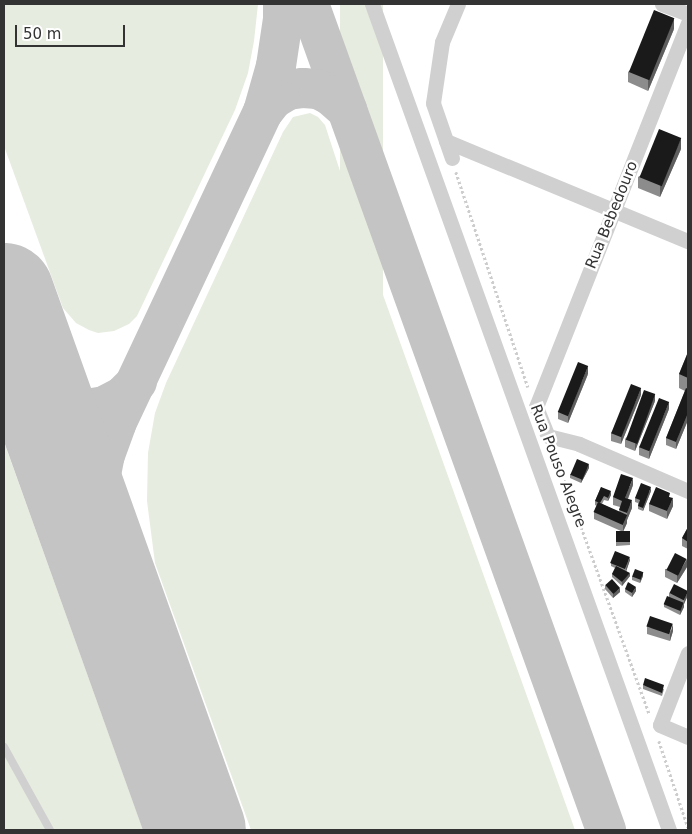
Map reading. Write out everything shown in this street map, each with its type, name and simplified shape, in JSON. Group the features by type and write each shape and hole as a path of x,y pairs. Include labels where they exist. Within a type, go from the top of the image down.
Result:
{"street":[{"path":"372,4 669,830"},
{"path":"452,158 433,103 442,42 458,4"},
{"path":"662,4 688,14"},
{"name":"Rua Bebedouro","path":"536,407 688,23"},
{"path":"446,141 688,241"},
{"name":"Rua Pouso Alegre","path":"536,407 548,436"},
{"path":"548,436 579,444 688,491"},
{"path":"688,653 655,724 688,736"}],"lane":[{"path":"4,747 50,830"}],"path":[{"name":"Rua Pouso Alegre","path":"452,158 526,383 536,407"},
{"name":"Rua Pouso Alegre","path":"548,436 655,724 688,827"}],"shaded area":[{"path":"4,4 258,4 248,73 235,110 137,316 129,324 114,331 98,333 89,330 76,323 63,308 4,146"},
{"path":"340,4 383,4 383,830 340,830"},
{"path":"310,113 318,117 325,125 354,214 575,830 251,830 155,563 147,501 148,453 155,413 166,383 283,132 293,117"},
{"path":"4,442 123,774 143,830 4,830"}],"building":[{"path":"654,10 674,18 649,80 629,72"},
{"path":"659,129 681,138 662,186 640,177"},
{"path":"688,352 688,378 679,374"},
{"path":"578,362 588,366 568,416 558,412"},
{"path":"631,384 641,388 621,437 611,433"},
{"path":"686,388 688,389 688,413 676,442 666,438"},
{"path":"644,390 655,394 637,444 626,440"},
{"path":"659,398 669,402 649,451 639,447"},
{"path":"577,459 589,464 582,480 570,475"},
{"path":"621,474 633,478 625,498 632,500 627,513 619,510 622,501 613,497"},
{"path":"641,483 651,487 643,508 638,506 640,500 635,498"},
{"path":"601,487 611,491 608,498 604,496 600,503 595,501"},
{"path":"656,487 670,493 669,497 673,498 667,511 649,504"},
{"path":"598,502 627,515 623,525 594,512"},
{"path":"688,527 688,542 682,538"},
{"path":"616,531 630,531 630,542 616,542"},
{"path":"615,551 630,557 625,569 610,563"},
{"path":"675,553 687,559 678,576 666,570"},
{"path":"616,566 630,573 622,582 612,574"},
{"path":"635,569 643,572 641,580 632,576"},
{"path":"612,579 620,588 613,594 605,585"},
{"path":"628,582 636,587 632,593 625,589"},
{"path":"674,584 688,591 684,600 669,593"},
{"path":"667,596 684,603 680,611 664,604"},
{"path":"650,616 673,624 669,634 646,626"},
{"path":"645,678 664,685 662,693 643,685"}],"taxiway":[{"path":"95,548 98,490 105,455 116,424 263,112 276,66 283,19 283,4"},
{"path":"309,4 606,830"},
{"path":"263,112 273,99 288,90 303,88 318,89 330,95 347,110"},
{"path":"35,381 49,395 65,405 86,409 104,406 122,397 137,382"}],"runway":[{"path":"4,293 196,830"}]}
